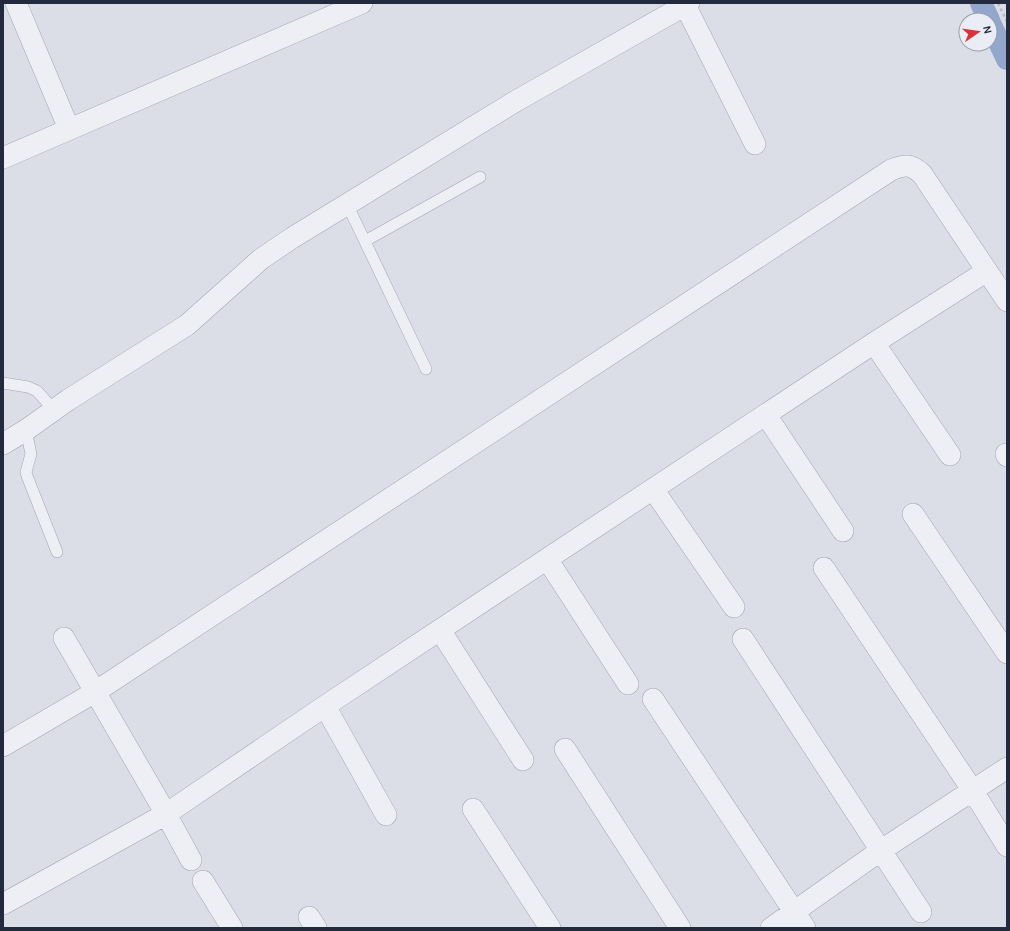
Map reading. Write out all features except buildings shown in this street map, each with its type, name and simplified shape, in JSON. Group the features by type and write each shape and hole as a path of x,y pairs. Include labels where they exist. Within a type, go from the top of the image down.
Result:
{"street":[{"path":"16,3 69,129"},
{"path":"3,158 362,3"},
{"path":"3,444 187,325 261,258 516,101 686,4 755,144"},
{"path":"3,746 95,692 891,170 901,166 909,166 915,168 922,174 1007,301"},
{"path":"3,904 166,814 325,706 547,559 874,343 987,271"},
{"path":"874,343 950,455"},
{"path":"766,415 843,530"},
{"path":"653,489 734,607"},
{"path":"913,514 1007,652"},
{"path":"547,559 628,684"},
{"path":"824,568 973,791 1007,846"},
{"path":"440,630 523,760"},
{"path":"64,638 191,860"},
{"path":"743,638 921,912"},
{"path":"653,699 800,920"},
{"path":"325,706 386,815"},
{"path":"565,749 680,928"},
{"path":"771,928 800,920 880,851 1007,768"},
{"path":"473,809 550,928"},
{"path":"203,881 226,926"}],"lane":[{"path":"365,241 480,177"},
{"path":"347,204 426,369"},
{"path":"3,383 37,391 54,410"},
{"path":"26,430 31,454 26,472 27,476 57,552"}],"path":[{"path":"998,3 1007,22"}],"waterway":[{"path":"981,3 985,12"},
{"path":"998,40 1007,59"}]}
